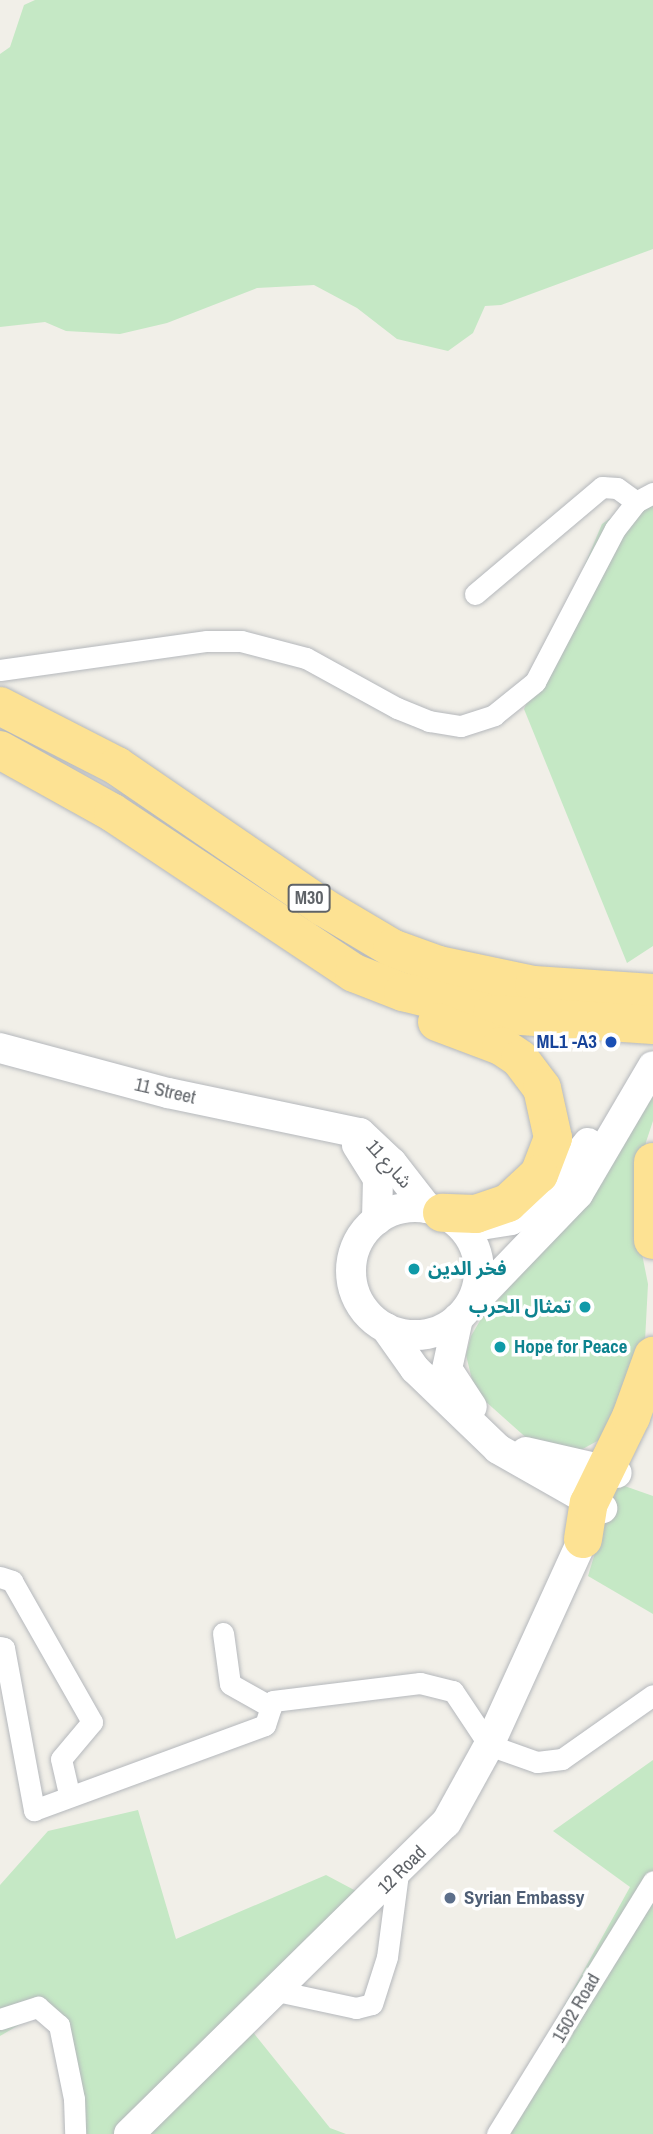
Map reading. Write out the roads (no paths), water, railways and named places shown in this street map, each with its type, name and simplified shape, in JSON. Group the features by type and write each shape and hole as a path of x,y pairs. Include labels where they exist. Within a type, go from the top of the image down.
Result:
{"highway":[{"name":"M30","path":"0,706 117,766 323,908 392,948 483,976 653,993"},
{"name":"M30","path":"0,750 74,789 354,973 427,999 492,1014 653,1026"},
{"path":"354,973 375,998 502,1046 537,1078 548,1105 553,1138 550,1153 525,1190 492,1210 439,1213"},
{"path":"603,990 653,985"},
{"path":"653,1162 653,1240"},
{"path":"592,1517 653,1356"},
{"path":"610,1469 653,1396"}],"street":[{"path":"0,670 207,641 241,641 306,658 397,708 429,721 461,726 494,715 535,682 604,548 644,498 617,488 602,487 475,594"},
{"path":"386,1328 424,1335 462,1314 553,1205 653,1026"},
{"name":"11 Street","path":"0,1048 168,1093 332,1125"},
{"path":"592,1517 498,1449 415,1369 386,1328 358,1300 352,1280 359,1240 377,1220 393,1212 439,1213 475,1224 505,1222 553,1205 593,1172 653,1066"},
{"name":"شارع 11","path":"332,1125 360,1133 378,1147 439,1213"},
{"name":"شارع 11","path":"332,1125 361,1148 375,1171 380,1192 377,1220"},
{"path":"439,1213 475,1250 477,1281 462,1314 447,1369 478,1413 514,1445 538,1458 610,1469"},
{"name":"12 Road","path":"129,2134 398,1874 446,1823 489,1745 592,1517"},
{"path":"0,1577 12,1581 92,1722 61,1759 69,1793"},
{"path":"223,1633 230,1684 271,1707"},
{"path":"0,1647 4,1648 34,1810 69,1793 265,1725 273,1702 420,1683 453,1691 489,1745 537,1762 562,1759 653,1696"},
{"path":"277,1991 356,2008 372,2004 387,1957 398,1874"},
{"name":"1502 Road","path":"498,2134 653,1881"},
{"path":"0,2019 26,2007 38,2007 60,2025 75,2099 75,2134"}],"place":[{"name":"ML1 -A3","path":"611,1042"},
{"name":"فخر الدين","path":"414,1269"},
{"name":"تمثال الحرب","path":"585,1307"},
{"name":"Hope for Peace","path":"500,1347"},
{"name":"Syrian Embassy","path":"450,1898"}]}
